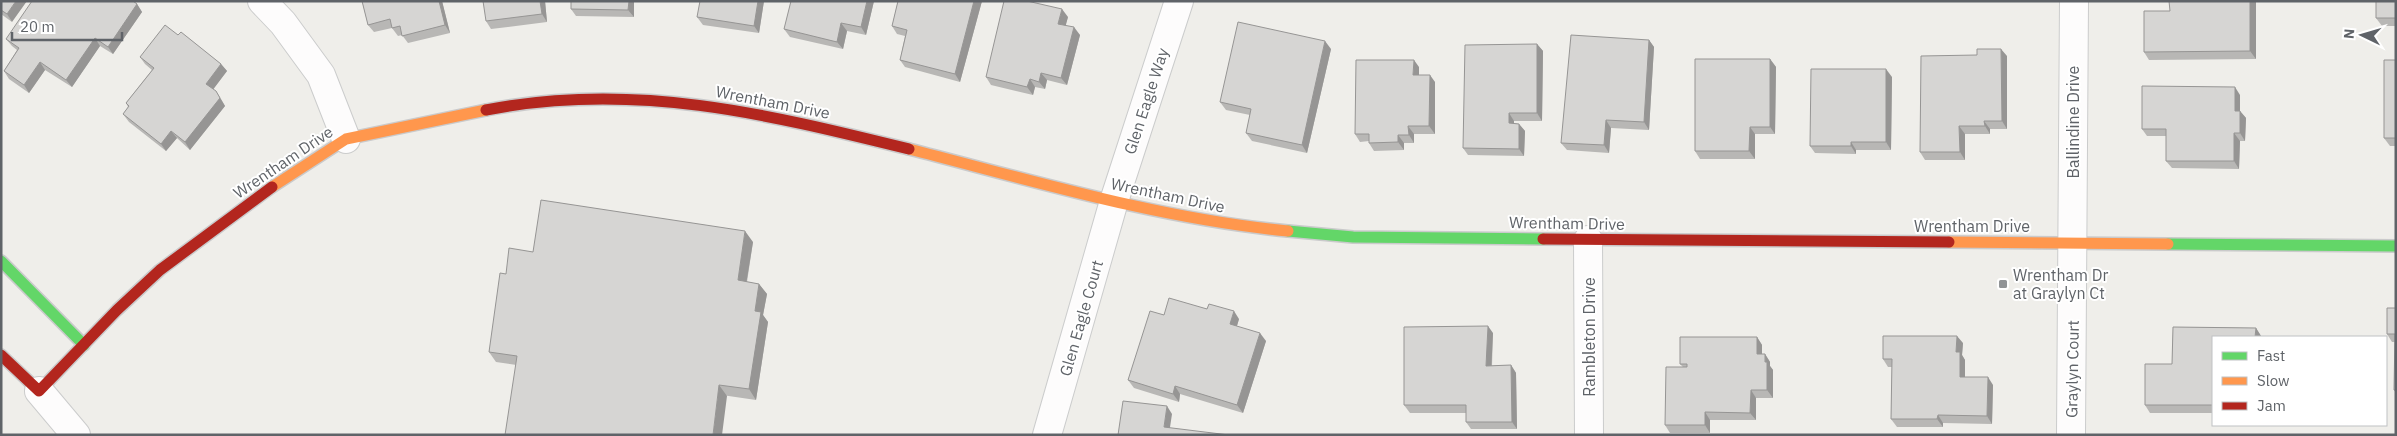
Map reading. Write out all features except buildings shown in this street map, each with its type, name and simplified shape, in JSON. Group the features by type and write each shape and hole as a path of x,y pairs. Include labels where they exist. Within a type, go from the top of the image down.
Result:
{"street":[{"path":"262,1 283,23 321,75 346,140"},
{"name":"Glen Eagle Way","path":"1114,201 1179,1"},
{"name":"Ballindine Drive","path":"2073,243 2074,1"},
{"name":"Wrentham Drive","path":"39,391 160,270 260,195 346,140 404,126 515,104 592,97 641,98 690,103 796,121 1114,201 1243,227 1353,237 2396,246"},
{"name":"Glen Eagle Court","path":"1047,435 1114,201"},
{"name":"Rambleton Drive","path":"1588,240 1589,435"},
{"name":"Graylyn Court","path":"2071,435 2073,243"},
{"path":"1,261 84,345"},
{"path":"1,355 39,391 76,435"}],"traffic: fast":[{"path":"1288,231 1353,237 1543,239"},
{"path":"2168,244 2396,246"},
{"path":"1,261 84,345"}],"traffic: slow":[{"path":"272,187 346,139 486,110"},
{"path":"909,149 1050,186 1145,208 1192,218 1288,231"},
{"path":"1949,242 2168,244"}],"traffic: jam":[{"path":"486,110 541,102 595,99 647,100 752,114 804,124 909,149"},
{"path":"1,355 39,391 117,310 160,270 272,187"},
{"path":"1543,239 1949,242"}],"place":[{"name":"Wrentham Dr at Graylyn Ct","path":"2003,284"}]}
